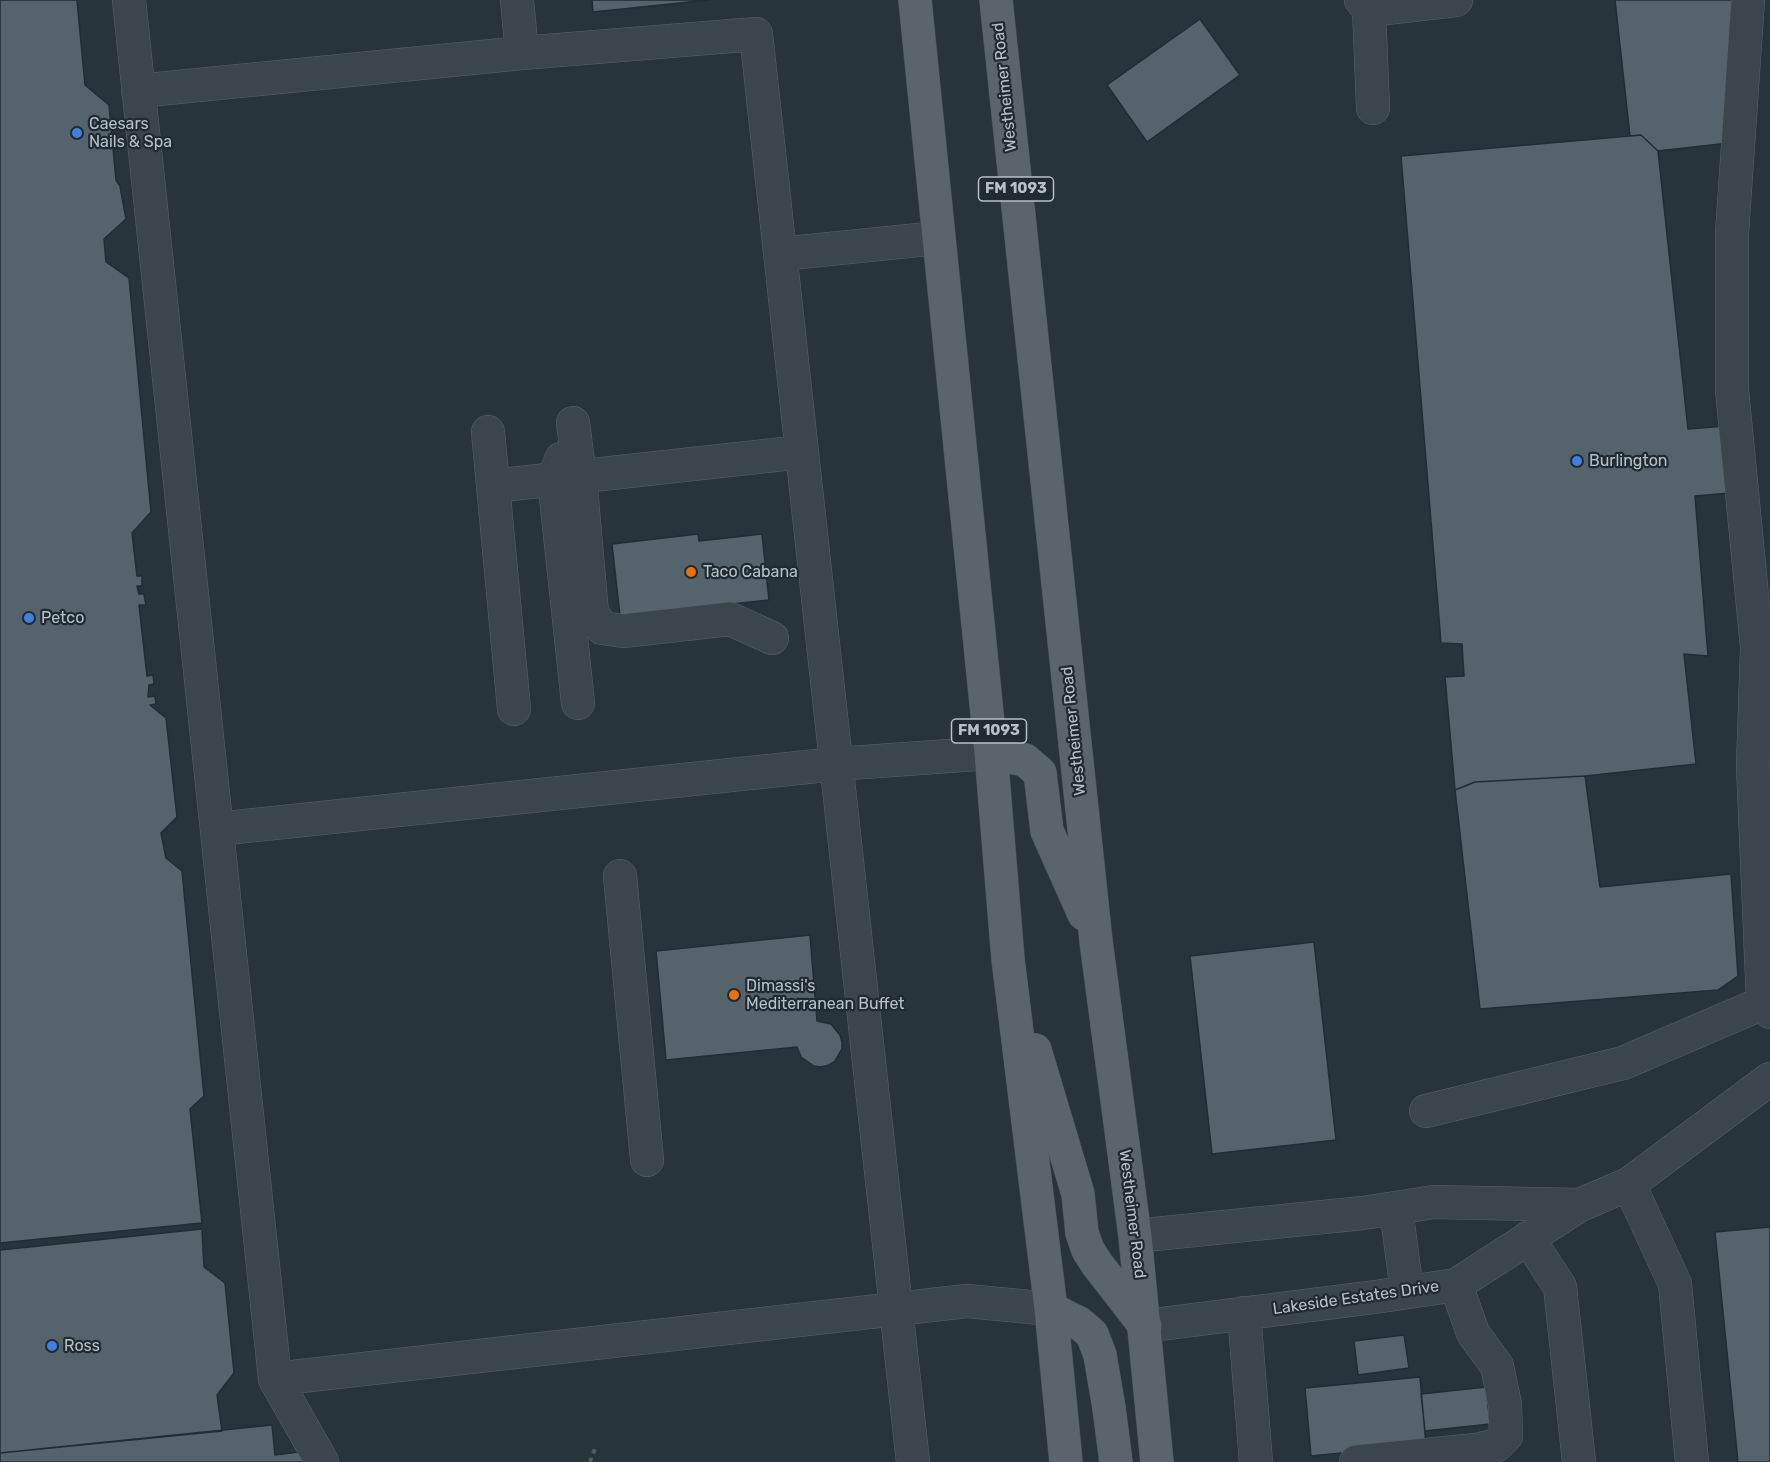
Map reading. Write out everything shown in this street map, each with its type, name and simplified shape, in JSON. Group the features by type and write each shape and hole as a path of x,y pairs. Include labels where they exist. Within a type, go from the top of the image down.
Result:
{"main road":[{"name":"FM 1093","path":"915,0 992,753 1008,959 1051,1309 1066,1462"},
{"name":"Westheimer Road","path":"996,0 1096,940 1135,1236 1157,1462"},
{"path":"992,753 1025,760 1040,774 1047,831 1096,940"},
{"path":"1008,959 1078,1194 1082,1233 1088,1250 1145,1326"},
{"path":"1051,1309 1079,1323 1092,1335 1100,1355 1116,1462"}],"street":[{"path":"129,0 275,1378 322,1462"},
{"path":"517,0 522,53"},
{"path":"1373,108 1365,5 1456,0"},
{"path":"1426,1111 1623,1063 1766,1008 1753,766 1757,648 1732,390 1732,233 1748,0"},
{"path":"138,92 522,53 756,34 913,1462"},
{"path":"780,254 938,238"},
{"path":"573,423 567,478 569,622 578,703"},
{"path":"488,432 514,709"},
{"path":"493,486 802,452"},
{"path":"567,478 592,613 603,628 623,631 730,619 772,638"},
{"path":"569,622 582,642 603,650 772,638 822,632"},
{"path":"217,829 836,764 992,753"},
{"path":"620,876 647,1160"},
{"name":"Lakeside Estates Drive","path":"1145,1326 1456,1285 1580,1205 1629,1185 1768,1084"},
{"path":"1629,1185 1675,1284 1692,1462"},
{"name":"Lakeside Estates Drive","path":"1135,1236 1364,1213 1434,1202 1580,1205"},
{"path":"1396,1208 1407,1292"},
{"path":"1528,1238 1560,1287 1579,1462"},
{"path":"1356,1462 1476,1450 1497,1445 1506,1436 1505,1405 1497,1366 1473,1333 1456,1285"},
{"path":"275,1378 967,1301 1051,1309"},
{"path":"1244,1313 1256,1462"}],"path":[{"path":"590,1462 596,1446"}],"building":[{"path":"0,0 77,0 85,85 109,105 116,180 120,186 126,219 104,239 106,262 129,278 151,512 132,533 137,576 142,576 142,586 137,586 139,594 144,594 146,605 139,605 147,676 153,675 154,684 149,685 148,697 155,696 156,704 150,705 166,718 177,817 161,833 166,858 182,871 204,1096 190,1109 202,1223 0,1243"},
{"path":"592,0 709,0 593,12"},
{"path":"1615,0 1736,0 1729,143 1658,151 1641,135 1630,136"},
{"path":"1200,19 1240,75 1147,142 1107,85"},
{"name":"Burlington","path":"1641,135 1658,151 1688,429 1726,426 1730,493 1695,496 1708,656 1684,654 1696,764 1585,776 1475,782 1455,790 1445,677 1464,676 1462,644 1441,643 1401,156"},
{"name":"Taco Cabana","path":"698,534 699,541 762,534 769,600 620,616 612,544"},
{"path":"1585,776 1600,887 1731,874 1738,976 1718,990 1480,1009 1455,790 1475,782"},
{"path":"810,935 817,1021 831,1024 840,1035 842,1042 842,1049 835,1061 821,1067 814,1066 801,1057 797,1047 666,1060 656,951"},
{"path":"1314,942 1336,1140 1212,1154 1190,956"},
{"path":"1770,1227 1770,1462 1738,1462 1715,1232"},
{"path":"202,1229 204,1267 225,1283 234,1373 217,1395 222,1431 0,1453 0,1250"},
{"path":"1404,1335 1409,1368 1358,1375 1354,1341"},
{"path":"1420,1377 1426,1445 1311,1456 1305,1388"},
{"path":"1486,1387 1490,1424 1425,1431 1421,1394"},
{"path":"272,1425 275,1455 306,1451 307,1462 0,1462 0,1453"}],"place":[{"name":"Caesars Nails & Spa","path":"77,133"},
{"name":"Burlington","path":"1577,461"},
{"name":"Taco Cabana","path":"691,572"},
{"name":"Petco","path":"29,618"},
{"name":"Dimassi's Mediterranean Buffet","path":"734,995"},
{"name":"Ross","path":"52,1346"}]}
